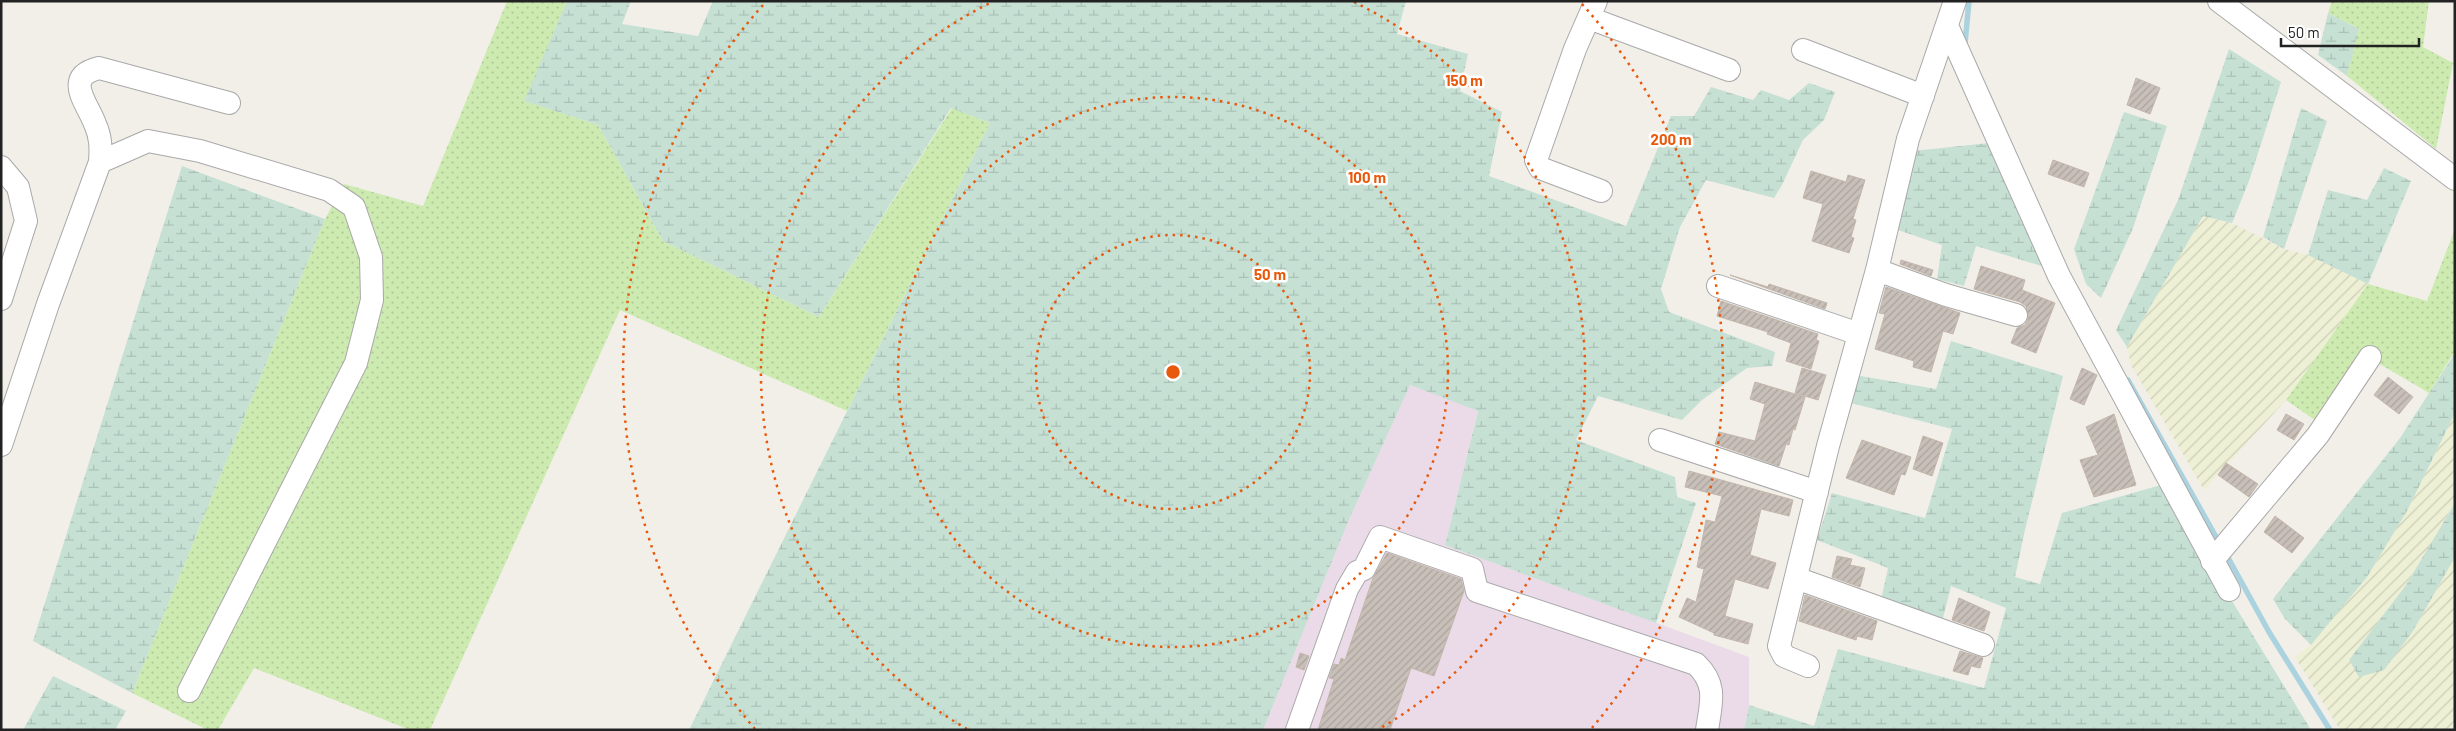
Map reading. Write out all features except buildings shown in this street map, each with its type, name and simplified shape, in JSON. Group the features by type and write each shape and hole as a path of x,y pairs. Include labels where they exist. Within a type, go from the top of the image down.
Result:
{"street":[{"path":"1808,666 1784,656 1779,646 1817,492 1878,270 1908,138 1948,28 1955,1"},
{"path":"2219,1 2455,179"},
{"path":"1601,191 1540,168 1536,160 1592,10 1729,70"},
{"path":"1948,28 2059,276 2228,590"},
{"path":"1803,50 1923,96"},
{"path":"1,445 48,304 100,162 102,147 99,135 95,122 82,99 80,88 83,77 89,70 100,68 229,103"},
{"path":"100,162 148,141 200,152 329,190 354,207 371,257 372,300 356,363 189,691"},
{"path":"1,167 18,187 26,221 1,300"},
{"path":"1878,270 1946,295 2016,315"},
{"path":"1718,286 1860,334"},
{"path":"2212,561 2318,435 2370,357"},
{"path":"1660,440 1817,492"},
{"path":"1298,730 1347,589 1357,572 1364,569 1380,536 1472,569 1477,591 1696,664 1706,674 1711,686 1711,700 1706,730"},
{"path":"1796,578 1983,645"}],"shaded area":[{"path":"1410,385 1478,410 1445,545 1749,657 1749,705 1744,730 1263,730 1348,522"}],"green space":[{"path":"507,1 567,1 525,101 598,125 663,241 819,317 952,108 990,123 847,411 620,310 430,730 410,730 254,668 218,730 208,730 132,693 325,219 344,184 423,206"},
{"path":"567,1 631,1 622,24 698,36 713,1 1406,1 1397,34 1468,54 1460,91 1502,112 1489,176 1626,226 1671,116 1694,116 1711,87 1753,100 1761,90 1789,100 1809,83 1835,92 1824,120 1803,140 1774,198 1706,180 1680,227 1661,289 1669,312 1775,352 1772,366 1747,368 1702,400 1682,420 1598,396 1576,440 1675,477 1677,497 1696,503 1656,623 1445,545 1478,411 1410,385 1348,522 1263,730 689,730 990,123 951,108 819,317 663,241 598,125 524,101"},
{"path":"2332,1 2429,1 2423,47 2453,63 2436,149 2347,76 2359,29 2328,13"},
{"path":"2328,13 2359,29 2347,76 2318,55"},
{"path":"2229,49 2281,82 2249,181 2232,223 2203,216 2127,347 2116,330 2178,200"},
{"path":"2301,108 2327,121 2284,249 2263,237"},
{"path":"2124,112 2167,126 2133,228 2101,298 2086,284 2074,249"},
{"path":"1989,143 2045,267 1976,246 1964,286 1937,279 1942,245 1898,230 1913,151"},
{"path":"182,166 325,219 132,693 33,641"},
{"path":"2384,168 2411,181 2368,284 2308,255 2328,190 2367,200"},
{"path":"2203,216 2232,223 2284,249 2308,255 2368,284 2286,400 2204,490 2131,365 2127,347"},
{"path":"2455,229 2455,351 2429,393 2361,353 2319,423 2286,400 2368,284 2427,301"},
{"path":"1951,341 2063,376 2015,577 2040,584 2062,513 2161,485 2311,730 1744,730 1749,705 1814,726 1838,649 1984,688 2006,608 1951,586 1942,622 1881,600 1888,568 1817,540 1832,493 1925,518 1952,429 1847,402 1855,375 1936,389"},
{"path":"2455,353 2455,413 2407,511 2367,577 2311,645 2285,619 2273,599 2400,438"},
{"path":"2455,413 2455,503 2406,585 2349,660 2413,631 2455,557 2455,730 2340,730 2295,657 2311,644 2367,577 2407,511"},
{"path":"2455,503 2455,557 2413,631 2384,670 2359,677 2349,660 2406,585"},
{"path":"53,676 126,711 115,730 23,730"}],"waterway":[{"path":"1965,44 1969,1"},
{"path":"2128,380 2220,544"},
{"path":"2226,554 2269,632 2330,730"}]}
